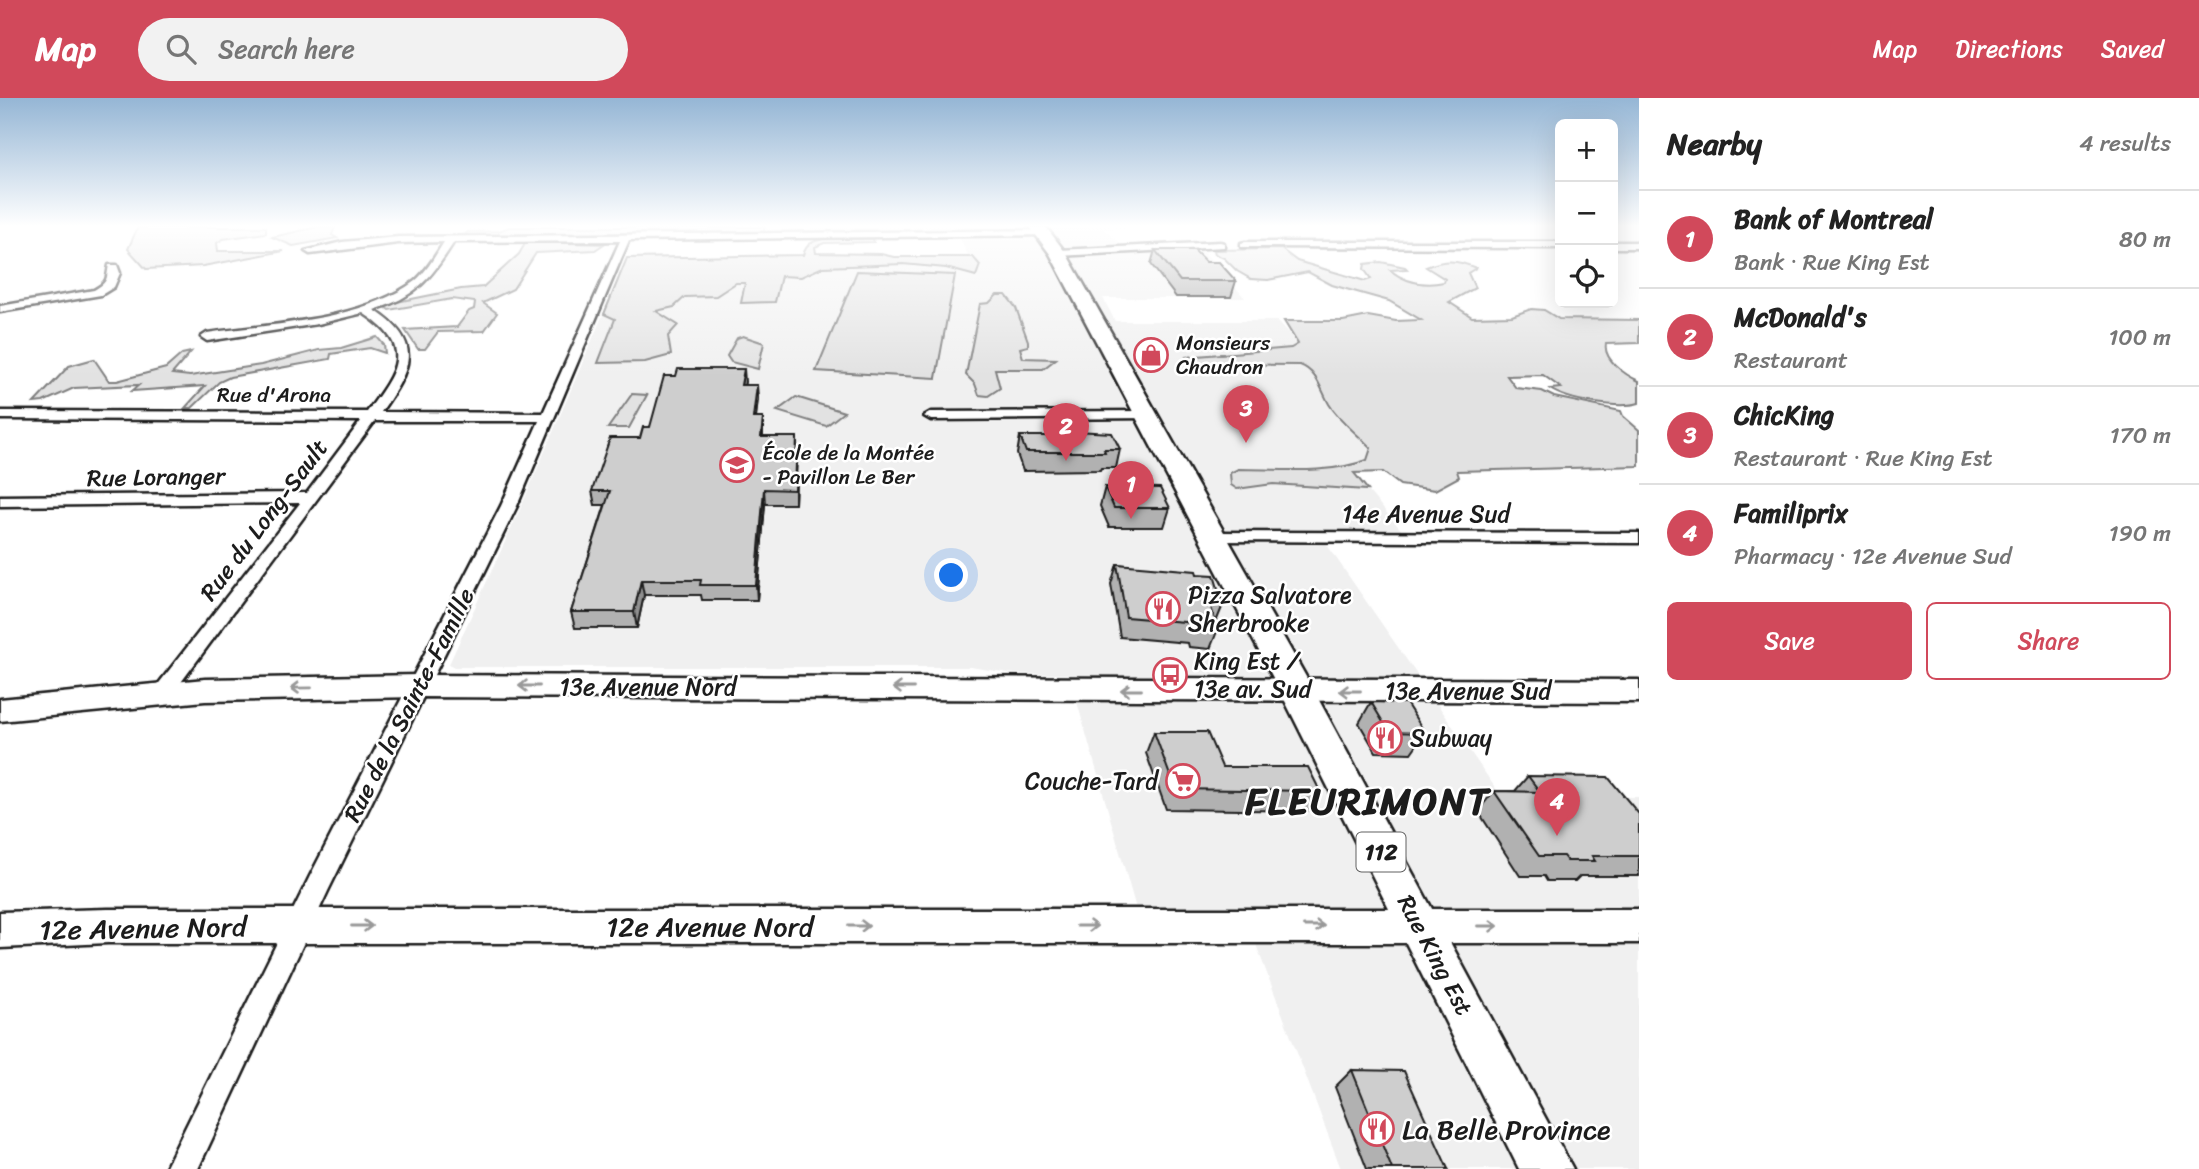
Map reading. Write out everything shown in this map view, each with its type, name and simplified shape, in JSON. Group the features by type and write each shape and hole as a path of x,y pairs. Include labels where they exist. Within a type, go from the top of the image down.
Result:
{"main road":[{"name":"Rue King Est","path":"1071,277 1297,691 1547,1169"},
{"name":"13e Avenue Nord","path":"0,710 163,692 418,686 1297,691"},
{"name":"13e Avenue Sud","path":"1297,691 1639,691"},
{"name":"12e Avenue Nord","path":"0,930 108,926 1639,926"}],"street":[{"path":"0,309 97,293 110,285 113,277"},
{"path":"208,337 295,324 364,309 400,295 424,277"},
{"name":"Rue de la Sainte-Famille","path":"181,1169 509,506 609,277"},
{"name":"Rue du Long-Sault","path":"163,692 312,498 396,382 404,355 398,337 383,321 364,309"},
{"name":"Rue d'Arona","path":"0,415 549,417"},
{"path":"931,416 1147,415"},
{"name":"Rue Loranger","path":"0,501 312,498"},
{"name":"14e Avenue Sud","path":"1213,537 1639,538"}],"shaded area":[{"path":"494,277 521,277 513,289 483,303 497,313 484,331 438,332 425,349 418,349 405,330 457,327 469,311 474,309 475,302 452,299 389,310 385,307 387,304 483,287"},
{"path":"619,277 1226,277 1245,298 1103,298 1115,321 1277,321 1420,472 1353,473 1408,538 1323,539 1501,796 1639,797 1639,1169 1341,1169 1249,926 1141,926 1069,674 1015,674 970,667 454,667 449,664 521,507"},
{"path":"619,277 781,277 775,302 741,303 745,283 736,283 716,296 685,297 674,307 656,311 678,325 668,336 671,355 645,362 598,363 615,319 604,314"},
{"path":"855,277 955,277 936,378 816,371"},
{"path":"1247,277 1283,277 1268,280"},
{"path":"1317,277 1351,277 1365,281 1371,279 1370,277 1402,277 1409,281 1430,284 1444,282 1445,279 1442,277 1470,277 1475,288 1449,302 1472,317 1512,316 1531,309 1544,310 1559,319 1639,320 1639,343 1606,344 1606,350 1616,366 1639,381 1639,403 1619,405 1581,400 1550,389 1561,388 1543,375 1507,376 1516,388 1542,391 1554,397 1621,411 1639,430 1639,466 1457,471 1459,477 1435,490 1400,485 1383,472 1354,473 1368,490 1273,484 1237,489 1231,485 1230,473 1238,469 1336,468 1367,460 1371,448 1333,410 1315,376 1306,368 1300,365 1188,364 1186,357 1291,348 1298,344 1284,321 1343,321 1368,316 1396,321 1421,320 1389,301 1332,285"},
{"path":"997,295 1006,295 1016,308 1028,341 1028,346 1020,348 1023,358 1056,359 1043,369 995,369 1000,388 988,396 979,395 975,384 966,375 980,304 989,303"},
{"path":"743,336 764,343 758,369 731,362 727,356 737,338"},
{"path":"377,337 384,345 385,353 370,348 331,354 330,359 230,377 219,382 192,408 185,408 205,386 132,391 139,385 74,388 43,402 34,403 69,366 94,359 109,381 117,381 166,368 182,354 191,352 172,374 190,376 261,365 319,350 341,348"},
{"path":"632,394 647,395 629,428 608,428"},
{"path":"796,397 844,412 826,426 777,411"}],"building":[{"path":"1177,277 1232,277 1236,281 1180,281"},
{"name":"École de la Montée - Pavillon Le Ber","path":"678,369 744,369 741,385 757,385 753,418 763,418 761,437 797,437 795,490 764,489 756,585 700,585 701,580 641,580 634,612 571,612 610,491 592,491 610,438 640,438 643,427 650,427 664,376 676,376"},
{"path":"1075,431 1112,433 1120,449 1104,449 1105,452 1026,452 1020,436 1077,436"},
{"path":"1105,487 1160,488 1170,508 1114,508"},
{"path":"1117,564 1214,575 1223,605 1210,604 1218,629 1197,627 1196,623 1126,617"},
{"path":"1371,702 1406,703 1425,733 1389,732"},
{"path":"1154,732 1207,732 1222,767 1308,767 1320,791 1175,789"},
{"path":"1528,776 1608,777 1639,814 1639,856 1592,856 1595,861 1567,861 1563,856 1539,856 1494,791 1540,792"},
{"path":"1352,1070 1404,1071 1448,1169 1392,1169"}],"place":[{"name":"Monsieurs Chaudron","path":"1151,355"},
{"name":"ChicKing","path":"1246,443"},
{"name":"McDonald's","path":"1066,461"},
{"name":"École de la Montée - Pavillon Le Ber","path":"737,465"},
{"name":"Bank of Montreal","path":"1131,519"},
{"name":"Pizza Salvatore Sherbrooke","path":"1163,609"},
{"name":"King Est / 13e av. Sud","path":"1170,675"},
{"name":"Subway","path":"1385,738"},
{"name":"Couche-Tard","path":"1183,781"},
{"name":"Familiprix","path":"1557,836"},
{"name":"La Belle Province","path":"1377,1129"}],"district":[{"name":"FLEURIMONT","path":"1368,801"}]}
